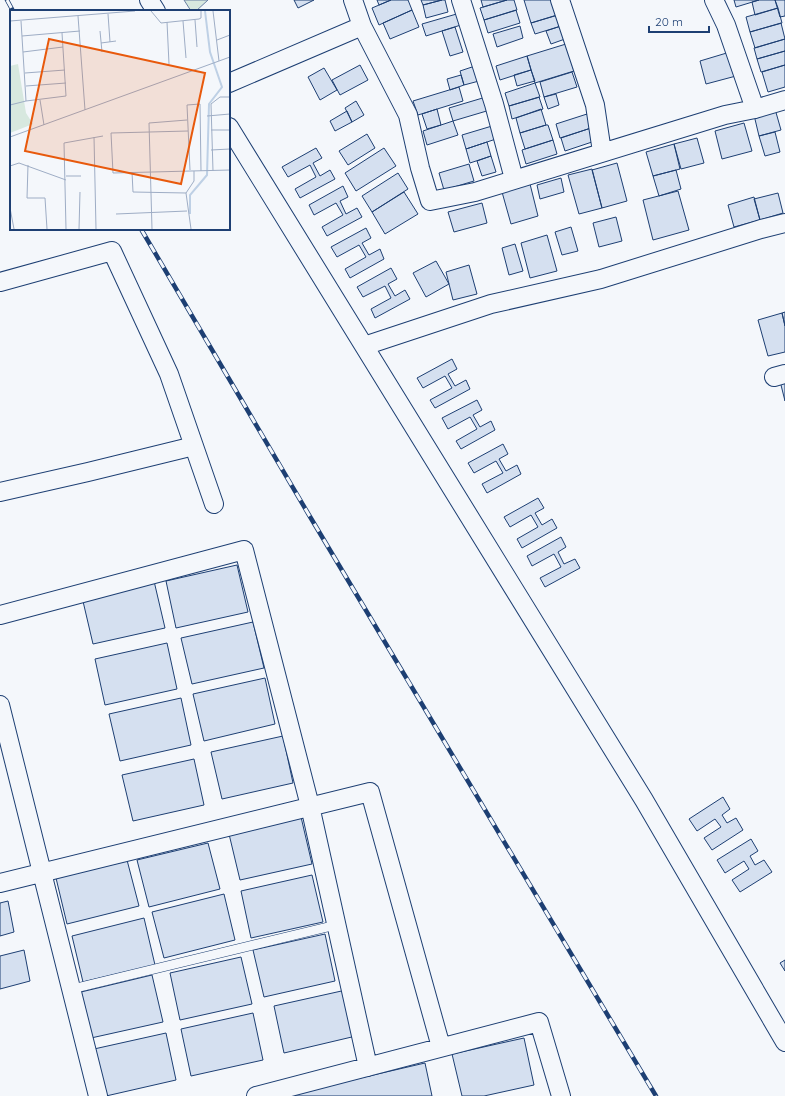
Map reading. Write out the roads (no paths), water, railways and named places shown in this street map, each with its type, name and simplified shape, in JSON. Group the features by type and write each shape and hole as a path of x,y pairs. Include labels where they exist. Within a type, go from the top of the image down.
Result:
{"street":[{"path":"149,0 155,10"},
{"path":"353,0 362,26 408,116 420,168 430,201 475,192 726,115 755,109 785,100"},
{"path":"461,0 494,104 514,179"},
{"path":"560,0 595,105 602,152"},
{"path":"714,0 726,24 755,109"},
{"path":"230,83 362,26"},
{"path":"230,128 644,800 785,1042"},
{"path":"364,346 491,304 601,279 761,229 785,223"},
{"path":"0,282 112,251 169,374 214,504"},
{"path":"0,492 194,446"},
{"path":"0,615 244,550 310,806 368,1067"},
{"path":"0,705 6,754 43,872 98,1096"},
{"path":"0,883 370,792 441,1047"},
{"path":"256,1096 539,1022 561,1096"}],"lane":[{"path":"72,989 336,925"}],"railway":[{"path":"7,0 12,10"},
{"path":"142,230 309,515 656,1096"}]}
